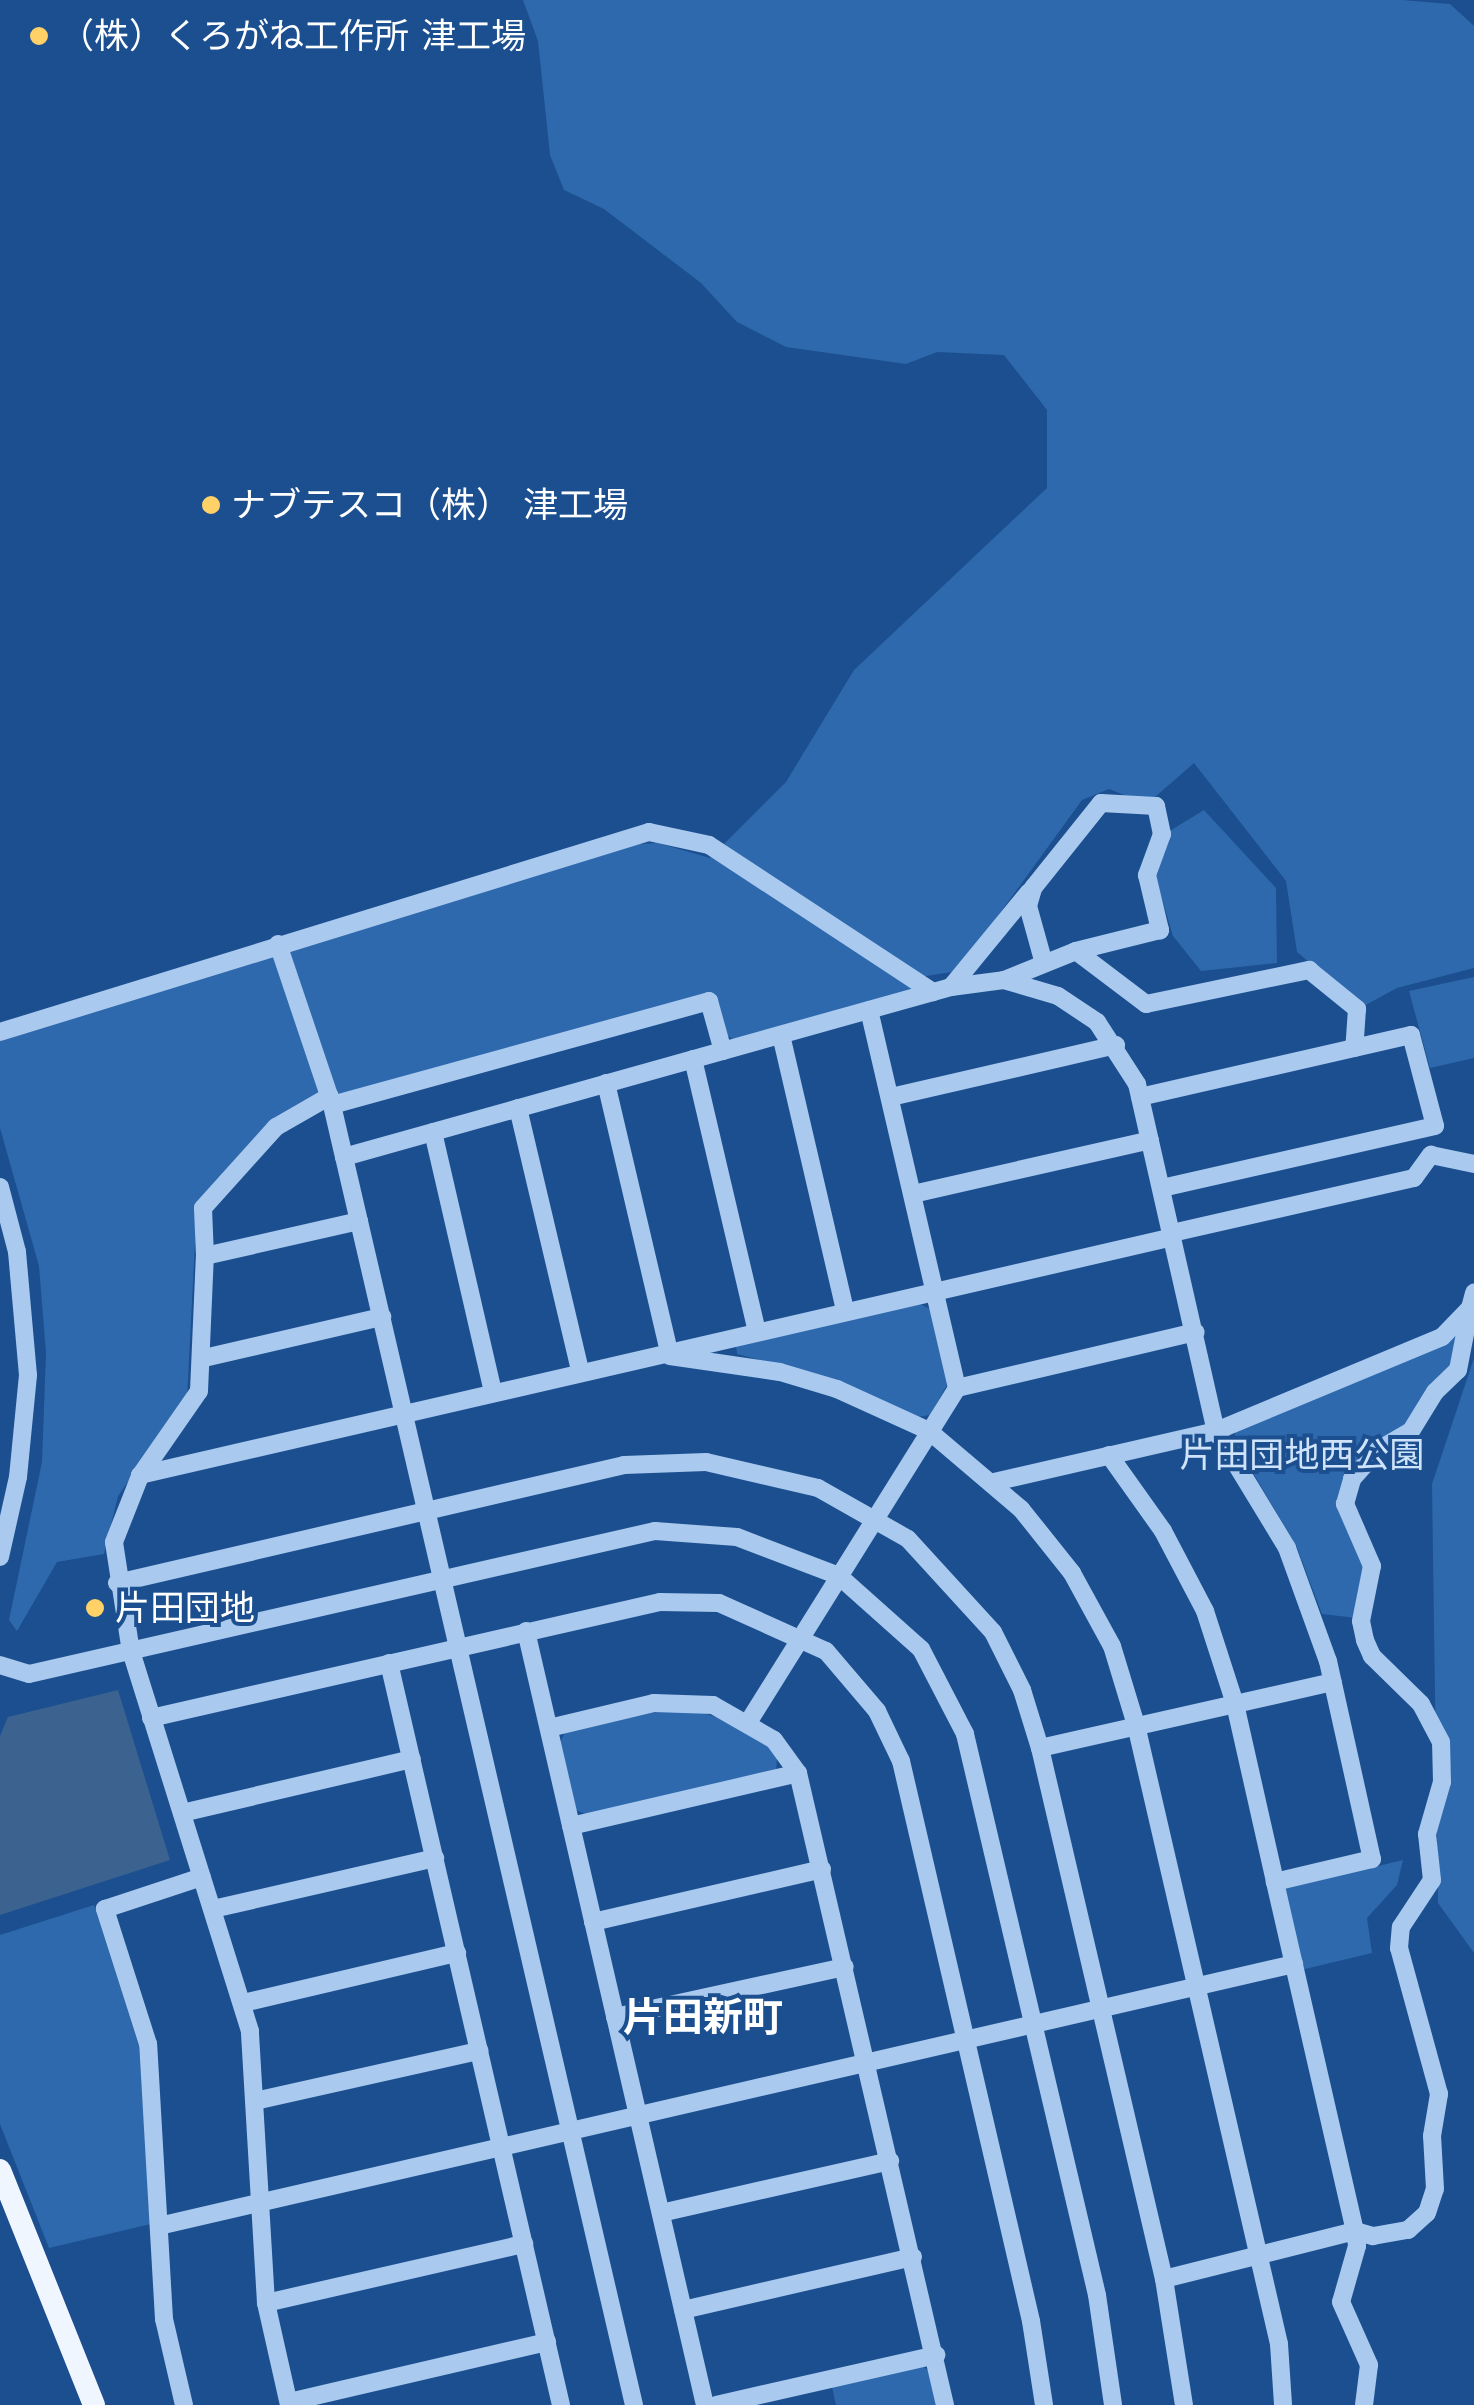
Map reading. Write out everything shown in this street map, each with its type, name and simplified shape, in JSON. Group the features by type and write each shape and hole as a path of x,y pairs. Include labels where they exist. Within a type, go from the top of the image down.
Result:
{"main road":[{"path":"0,2170 94,2405"}],"street":[{"path":"344,1157 942,990 1004,980 1043,960 1160,930 1147,876 1162,834 1156,806 1101,804 942,990"},
{"path":"0,1032 614,838 669,833 709,845 942,990"},
{"path":"1032,888 1028,906 1043,960"},
{"path":"278,944 331,1100 634,2405"},
{"path":"1076,951 1146,1004 1309,970 1357,1009 1354,1048"},
{"path":"1004,980 1067,1001 1098,1022 1116,1045 1140,1097 1216,1431 1256,1490 1300,1576 1332,1682 1372,1859 1274,1882"},
{"path":"547,2342 289,2403 266,2303 255,2102 243,2003 131,1652 117,1583 114,1542 140,1476 190,1413 204,1358 204,1208 276,1126 331,1100 709,1001 723,1052"},
{"path":"869,1010 957,1388"},
{"path":"781,1035 845,1311"},
{"path":"1140,1097 1411,1035 1434,1126 1162,1188"},
{"path":"890,1097 1116,1045"},
{"path":"693,1059 757,1331"},
{"path":"606,1083 670,1356"},
{"path":"518,1108 580,1371"},
{"path":"432,1132 493,1392"},
{"path":"913,1194 1150,1140"},
{"path":"140,1476 580,1371 670,1356 757,1331 1414,1178 1430,1155 1474,1164"},
{"path":"0,1188 20,1270 28,1375 18,1477 0,1556"},
{"path":"205,1256 359,1220"},
{"path":"994,1482 1216,1431 1442,1337 1473,1294"},
{"path":"1164,2279 1354,2230 1373,2236 1408,2230 1427,2214 1435,2190 1439,2088 1399,1948 1401,1927 1432,1880 1427,1834 1442,1782 1442,1750 1428,1713 1372,1656 1362,1621 1372,1566 1345,1504 1352,1479 1378,1450 1412,1430 1434,1392 1458,1370 1473,1294"},
{"path":"204,1358 382,1317"},
{"path":"748,1720 957,1388 1196,1332"},
{"path":"670,1356 837,1389 929,1432 994,1482 1072,1572 1112,1646 1136,1725 1260,2254 1279,2344 1282,2405"},
{"path":"1109,1456 1163,1531 1205,1611 1235,1704 1357,2246 1341,2302 1369,2364 1364,2405"},
{"path":"117,1583 624,1465 674,1461 781,1475 876,1517 942,1570 993,1632 1022,1690 1040,1748 1164,2279 1184,2405"},
{"path":"0,1665 29,1674 442,1578 675,1531 767,1544 840,1576 920,1649 957,1713 1097,2295 1113,2405"},
{"path":"151,1718 660,1602 718,1603 826,1651 865,1694 901,1761 1031,2321 1044,2405"},
{"path":"526,1631 705,2405"},
{"path":"389,1663 561,2405"},
{"path":"1040,1748 1332,1682"},
{"path":"548,1728 677,1701 713,1705 748,1720 774,1740 798,1774 946,2405"},
{"path":"182,1814 412,1759"},
{"path":"572,1826 798,1774"},
{"path":"212,1909 434,1858"},
{"path":"593,1922 822,1869"},
{"path":"184,2405 164,2319 148,2044 105,1909 202,1877"},
{"path":"243,2003 456,1953"},
{"path":"159,2226 1294,1964"},
{"path":"615,2017 845,1967"},
{"path":"255,2102 479,2051"},
{"path":"661,2213 890,2161"},
{"path":"266,2303 524,2244"},
{"path":"683,2310 913,2257"},
{"path":"716,2405 782,2398 936,2355"}],"green space":[{"path":"523,0 1402,0 1450,4 1474,26 1474,968 1397,988 1362,1007 1297,952 1286,881 1194,763 1147,804 1109,789 1082,800 958,971 901,980 916,990 736,1041 725,1034 715,996 346,1096 313,1099 197,1204 187,1399 118,1496 104,1554 57,1562 17,1631 9,1620 42,1462 46,1353 39,1266 0,1128 0,1041 623,845 658,843 710,858 786,782 854,670 1047,488 1047,410 1004,355 937,352 906,364 786,347 737,322 701,283 604,209 564,190 550,155 538,41"},
{"path":"1204,810 1276,888 1277,963 1201,971 1173,936 1156,879 1168,832"},
{"path":"1474,977 1474,1058 1430,1068 1409,991"},
{"path":"918,1303 930,1309 947,1385 930,1415 917,1417 844,1382 737,1354 736,1346"},
{"name":"片田団地西公園","path":"1461,1322 1454,1367 1410,1425 1374,1447 1340,1511 1367,1569 1357,1618 1322,1614 1296,1545 1235,1443 1235,1431 1448,1343"},
{"path":"1474,1358 1474,1953 1438,1903 1432,1484"},
{"path":"696,1711 730,1721 768,1746 777,1758 776,1771 586,1814 575,1810 560,1743 565,1732 657,1712"},
{"path":"1403,1860 1397,1885 1367,1918 1372,1953 1301,1970 1283,1889"},
{"path":"94,1905 139,2046 151,2224 49,2248 0,2124 0,1935"},
{"path":"922,2366 931,2372 936,2405 836,2405 832,2387"}],"shaded area":[{"path":"118,1690 170,1860 0,1915 0,1736 8,1717"}],"place":[{"name":"（株）くろがね工作所 津工場","path":"39,36"},
{"name":"ナブテスコ（株） 津工場","path":"211,505"},
{"name":"片田団地","path":"95,1608"}],"district":[{"name":"片田新町","path":"703,2018"}]}
